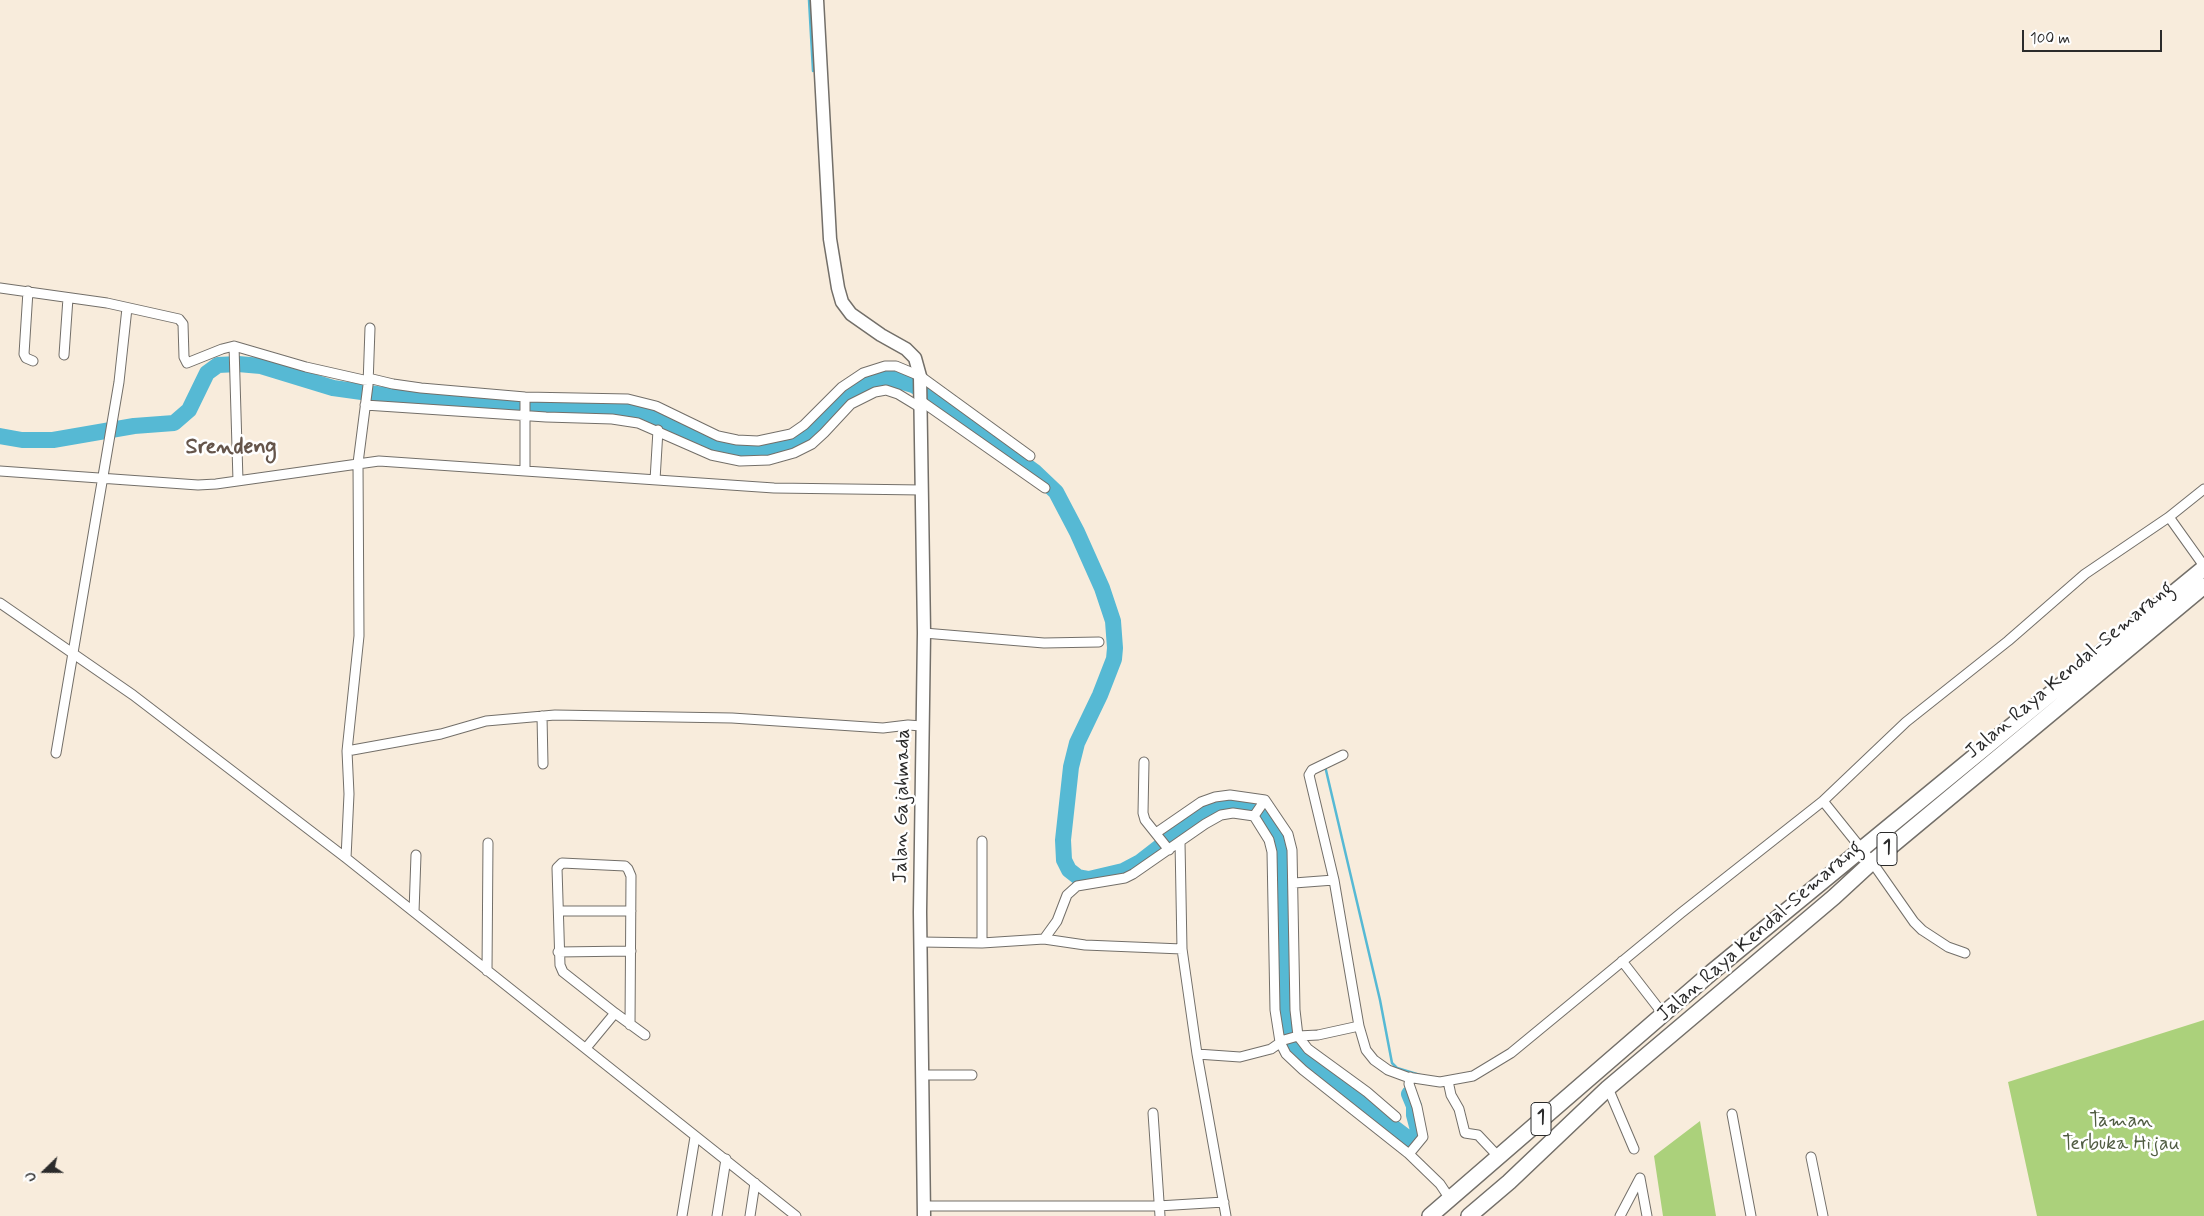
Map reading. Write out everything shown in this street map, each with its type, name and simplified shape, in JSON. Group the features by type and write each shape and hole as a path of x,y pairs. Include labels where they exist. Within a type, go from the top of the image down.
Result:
{"highway":[{"name":"Jalan Raya Kendal-Semarang","path":"2069,689 2204,567"},
{"name":"Jalan Raya Kendal-Semarang","path":"1489,1159 1567,1097 1663,1014 1867,856 2069,689 2204,586"},
{"name":"Jalan Raya Kendal-Semarang","path":"1473,1213 1509,1182 1608,1088 1834,897 1867,856"},
{"name":"1","path":"1430,1216 1452,1191 1489,1159"}],"street":[{"name":"Jalan Gajahmada","path":"817,0 830,239 838,288 842,302 851,314 881,335 906,349 915,358 914,374 921,402 914,490 924,634 915,725 927,942 923,1075 924,1211"},
{"path":"0,288 127,308 181,320 183,324 184,357 187,363 222,349 234,349 368,381 421,388 525,398 628,399 656,406 718,436 737,440 758,440 792,434 804,425 842,387 864,373 885,366 896,366 914,374 1030,456"},
{"path":"28,292 24,354 26,358 33,361"},
{"path":"64,355 68,298"},
{"path":"56,753 74,655 112,412 119,382 127,308"},
{"path":"346,858 349,794 347,751 359,636 358,463 368,381 370,328"},
{"path":"234,349 238,481"},
{"path":"365,402 612,419 638,423 658,430 711,455 740,462 769,460 794,453 812,444 851,404 875,392 886,390 921,402 1045,488"},
{"path":"525,398 525,470"},
{"path":"655,480 658,430"},
{"path":"0,471 198,485 379,461 774,488 914,490"},
{"path":"1343,755 1312,770 1309,776 1334,880 1359,1026 1366,1050 1374,1060 1388,1070 1406,1076 1448,1081 1476,1074 1511,1053 1622,961 1823,801 1906,722 2008,641 2085,574 2169,517 2204,489"},
{"path":"2169,517 2204,567"},
{"path":"0,603 133,695 346,858 796,1216"},
{"path":"924,634 1044,643 1099,642"},
{"path":"347,751 442,734 486,721 542,716 601,714 732,718 884,728 915,725"},
{"path":"542,716 543,764"},
{"path":"1144,762 1143,813 1145,820 1168,848"},
{"path":"1157,835 1201,802 1215,797 1230,795 1264,802 1288,834 1292,850 1297,1036 1308,1049 1367,1092 1396,1116"},
{"path":"1823,801 1922,930 1948,947 1965,953"},
{"path":"1254,815 1264,802"},
{"path":"1044,939 1057,921 1072,889 1077,886 1125,878 1221,815 1233,813 1254,815"},
{"path":"1254,815 1269,840 1272,852 1274,1010 1286,1054 1303,1070 1411,1152 1440,1184 1452,1191 1424,1216"},
{"path":"982,842 982,943"},
{"path":"1180,842 1182,949 1197,1054 1226,1216"},
{"path":"487,971 488,843"},
{"path":"414,912 416,855"},
{"path":"630,1025 631,876 625,866 562,863 557,868 558,952 563,972 614,1013 630,1025 645,1035"},
{"path":"1294,883 1334,880"},
{"path":"559,911 631,911"},
{"path":"927,942 982,943 1044,939 1085,945 1182,949"},
{"path":"558,952 631,951"},
{"path":"1622,961 1663,1014"},
{"path":"586,1048 614,1013"},
{"path":"1197,1054 1240,1056 1277,1046 1282,1041 1297,1036 1318,1035 1359,1026"},
{"path":"923,1075 972,1075"},
{"path":"1406,1076 1417,1107 1422,1137 1411,1152"},
{"path":"1448,1081 1453,1098 1459,1109 1463,1131 1467,1135 1478,1135 1489,1159"},
{"path":"1608,1088 1634,1149"},
{"path":"1153,1113 1160,1216"},
{"path":"1732,1114 1751,1216"},
{"path":"682,1216 696,1137"},
{"path":"1811,1157 1823,1216"},
{"path":"717,1216 726,1159"},
{"path":"1620,1216 1640,1178 1647,1216"},
{"path":"750,1216 755,1183"},
{"path":"924,1211 1158,1206 1224,1202"}],"green space":[{"name":"Taman Terbuka Hijau","path":"2204,1020 2204,1216 2037,1216 2008,1082"},
{"path":"1700,1121 1716,1216 1663,1216 1654,1156"}],"waterway":[{"path":"809,0 813,71"},
{"path":"0,436 22,440 53,440 134,426 174,423 189,410 207,373 218,365 261,366 333,388 405,398 558,409 603,406 623,408 664,421 719,447 750,452 776,449 807,436 850,395 869,383 890,378 913,385 1035,472 1056,492 1077,532 1102,588 1113,621 1114,659 1100,695 1077,743 1071,767 1063,840 1064,860 1069,870 1078,877 1089,879 1123,871 1140,862 1198,817 1220,807 1257,805 1263,810 1277,835 1282,864 1285,903 1285,1010 1288,1032 1293,1044 1300,1055 1313,1066 1413,1142 1419,1134 1414,1115 1414,1106 1409,1094"},
{"path":"1325,766 1380,1000 1392,1063 1397,1068 1420,1075"}],"district":[{"name":"Srendeng","path":"231,448"}]}
